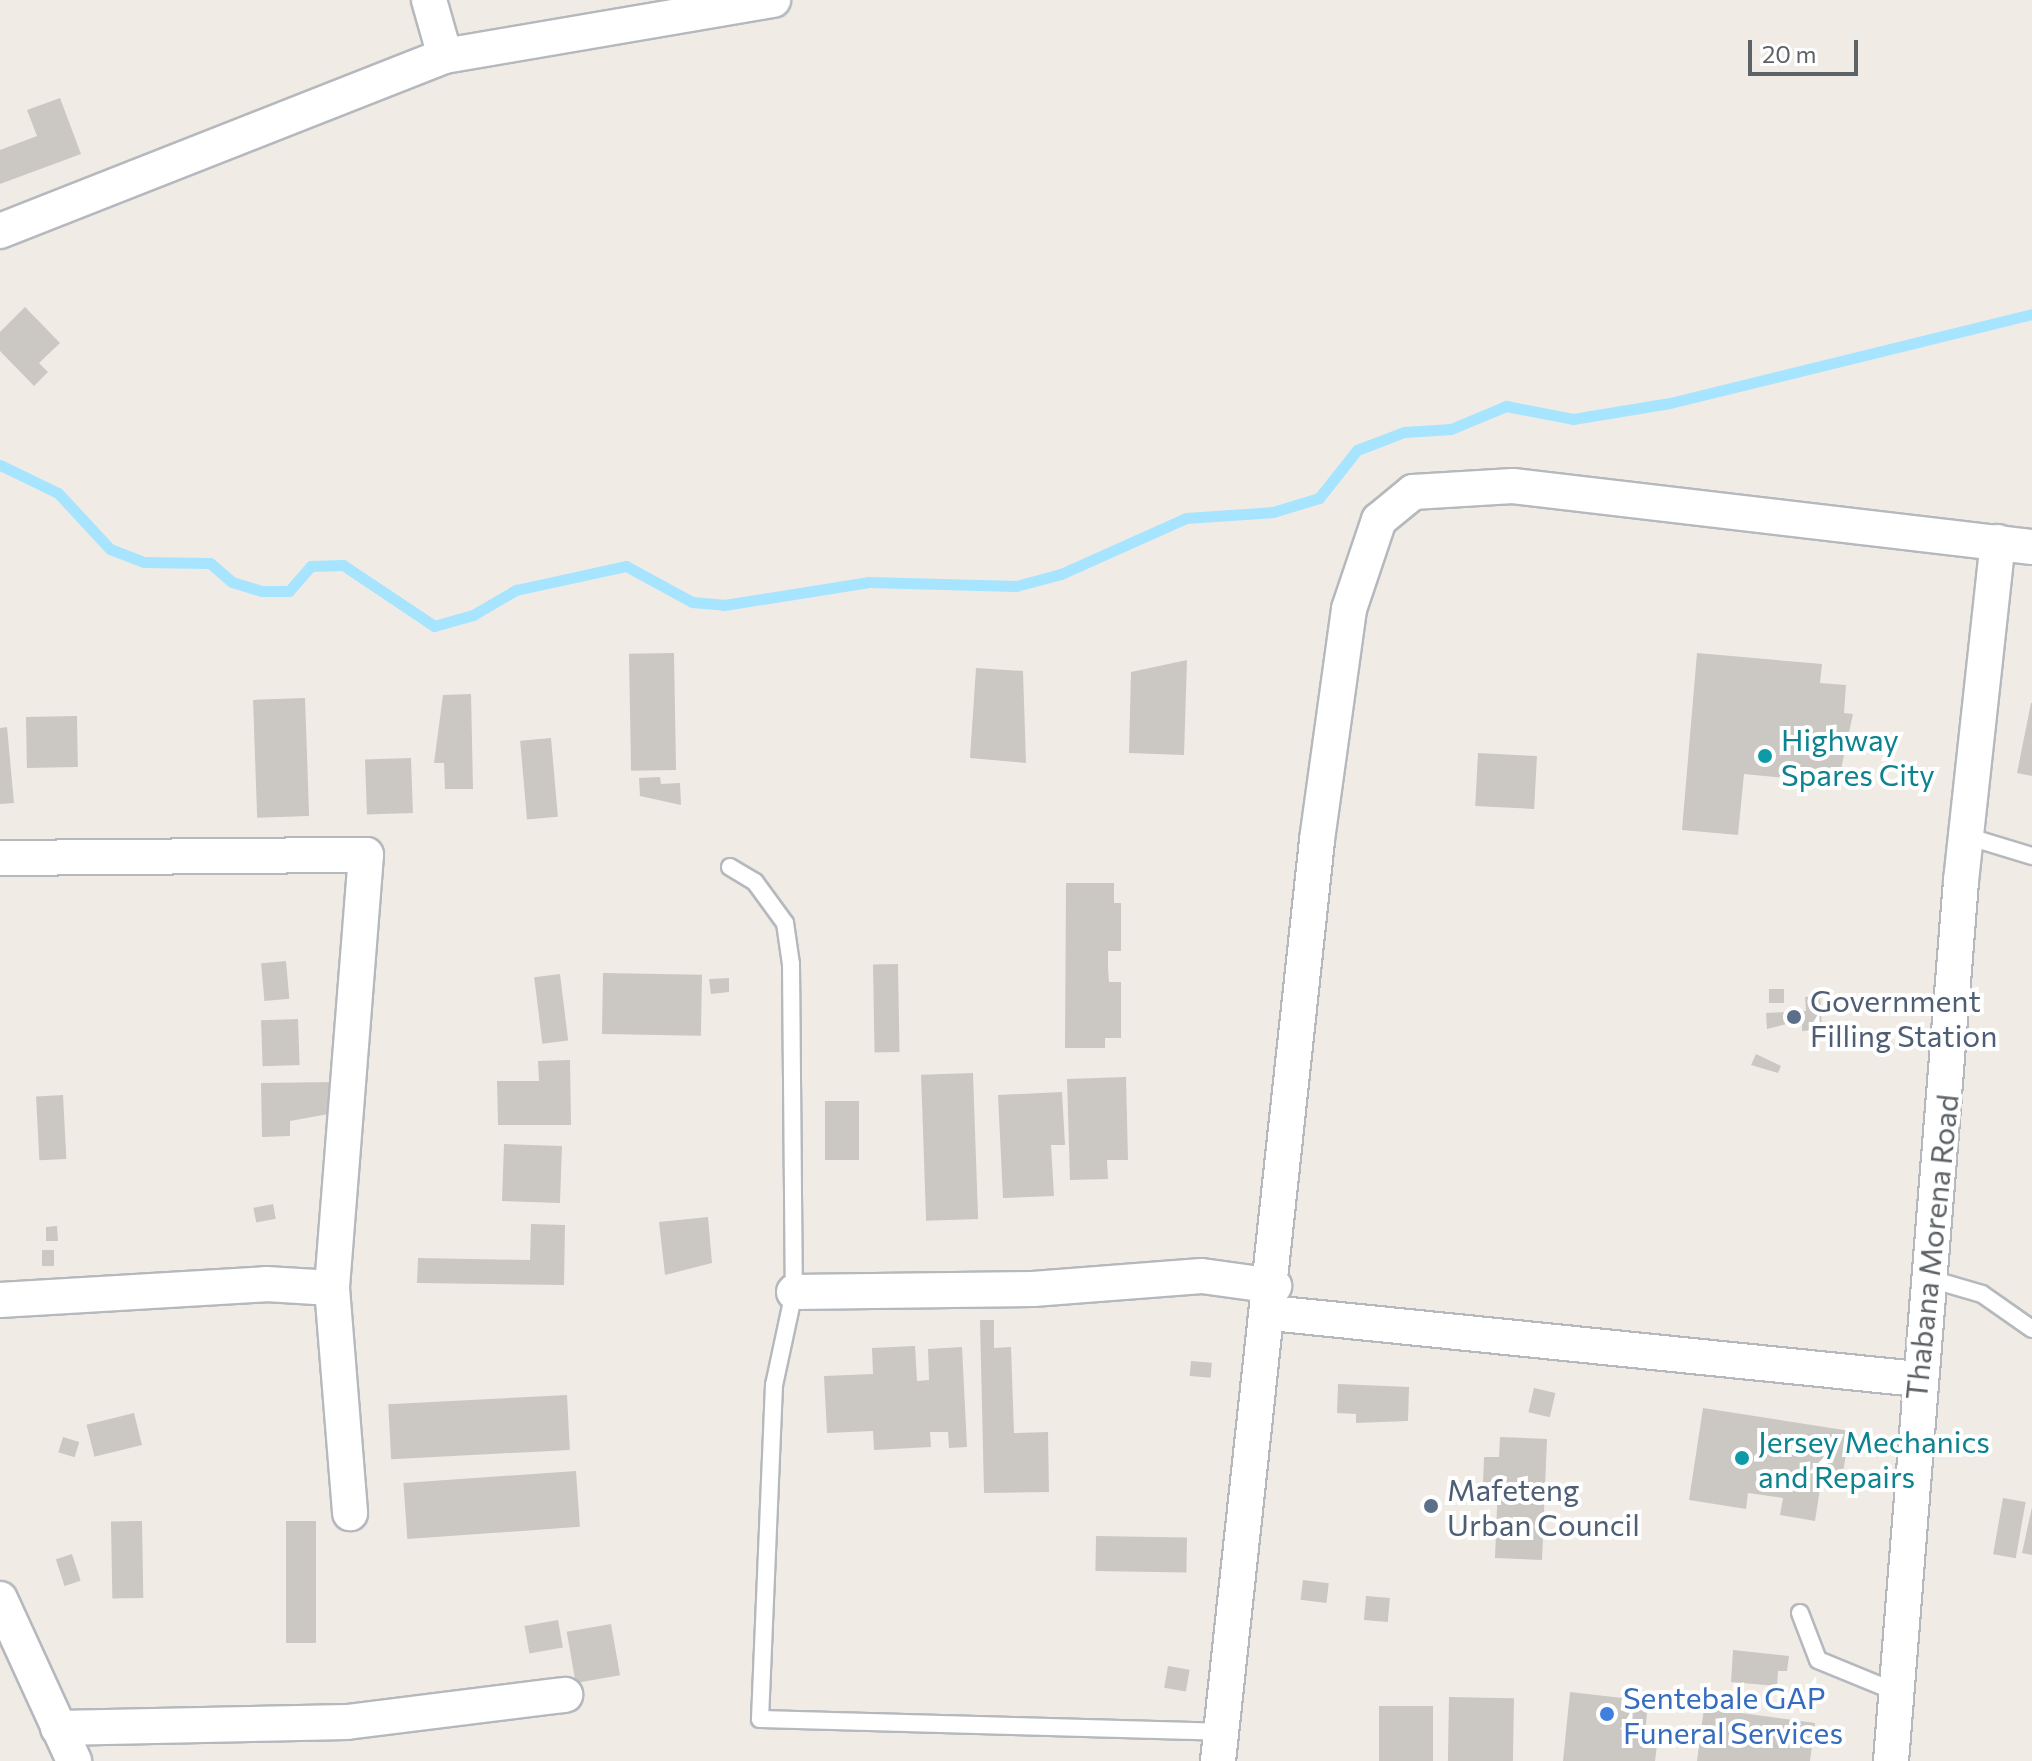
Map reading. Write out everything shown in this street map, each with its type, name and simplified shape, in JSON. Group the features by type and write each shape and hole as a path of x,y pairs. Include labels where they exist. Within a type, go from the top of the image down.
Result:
{"street":[{"path":"429,0 445,56"},
{"path":"0,231 445,56 773,0"},
{"path":"1219,1747 1272,1300 1319,824 1349,609 1379,520 1413,492 1513,486 2032,547"},
{"name":"Thabana Morena Road","path":"1891,1761 1917,1379 1934,1280 1966,836 1998,542"},
{"path":"0,858 366,855 332,1288 350,1513"},
{"path":"794,1292 1033,1289 1202,1276 1272,1300 1917,1379"},
{"path":"0,1300 266,1284 332,1288"},
{"path":"0,1599 74,1761"},
{"path":"58,1728 347,1722 565,1695"}],"lane":[{"path":"1966,836 2032,856"},
{"path":"730,867 755,882 785,923 789,951 794,1292 774,1385 760,1719 1219,1747"},
{"path":"1934,1280 1982,1294 2032,1329"},
{"path":"1800,1613 1818,1660 1896,1692"}],"building":[{"path":"60,98 81,154 0,184 0,150 37,136 27,110"},
{"path":"25,307 60,343 39,363 48,372 34,386 0,351 0,332"},
{"path":"674,653 676,770 631,771 629,654"},
{"name":"Highway Spares City","path":"1697,653 1822,664 1820,683 1846,685 1844,713 1853,714 1838,783 1744,774 1738,835 1682,830"},
{"path":"1187,660 1184,755 1129,753 1131,672"},
{"path":"976,668 1023,671 1026,763 970,758"},
{"path":"471,694 473,789 445,789 444,763 434,763 443,695"},
{"path":"305,698 309,816 257,818 253,700"},
{"path":"2032,703 2032,776 2017,773"},
{"path":"77,716 78,767 27,768 26,717"},
{"path":"7,727 14,803 0,804 0,728"},
{"path":"551,738 558,817 527,819 520,741"},
{"path":"1478,753 1537,756 1534,809 1475,806"},
{"path":"411,758 413,813 367,815 365,760"},
{"path":"660,777 661,784 680,783 681,805 640,796 639,778"},
{"path":"1066,883 1114,883 1114,903 1121,903 1121,951 1108,951 1108,968 1109,982 1121,982 1121,1038 1105,1038 1105,1048 1065,1048"},
{"path":"286,961 289,999 264,1001 261,963"},
{"path":"873,964 898,964 900,1052 875,1052"},
{"path":"603,973 702,975 701,1036 602,1034"},
{"path":"560,974 568,1041 542,1044 534,977"},
{"path":"729,978 729,992 711,994 709,979"},
{"path":"1769,989 1784,989 1784,1003 1769,1003"},
{"name":"Government Filling Station","path":"1820,996 1822,1030 1802,1031 1802,1020 1767,1029 1766,1013 1806,1011 1805,997"},
{"path":"298,1019 300,1065 263,1066 261,1020"},
{"path":"1756,1054 1781,1066 1778,1073 1751,1065"},
{"path":"570,1060 571,1125 498,1125 497,1081 539,1081 538,1061"},
{"path":"973,1073 978,1219 926,1221 921,1075"},
{"path":"1126,1077 1128,1160 1107,1160 1108,1179 1070,1180 1067,1079"},
{"path":"333,1082 334,1113 290,1121 290,1136 262,1137 261,1083"},
{"path":"1062,1092 1065,1145 1051,1145 1054,1196 1003,1198 998,1095"},
{"path":"63,1095 66,1159 39,1160 36,1096"},
{"path":"825,1101 859,1101 859,1160 825,1160"},
{"path":"504,1144 562,1146 560,1203 502,1201"},
{"path":"273,1204 276,1219 256,1223 253,1208"},
{"path":"708,1217 712,1263 665,1275 659,1222"},
{"path":"531,1224 565,1225 564,1285 417,1283 418,1258 530,1260"},
{"path":"57,1226 58,1241 46,1241 46,1227"},
{"path":"42,1250 54,1250 54,1266 42,1266"},
{"path":"980,1320 994,1320 994,1348 1011,1347 1014,1433 1048,1432 1049,1492 984,1493"},
{"path":"915,1346 917,1381 929,1380 928,1349 962,1347 967,1447 949,1448 948,1432 930,1432 931,1447 874,1450 873,1431 827,1433 824,1376 873,1374 872,1348"},
{"path":"1191,1361 1212,1363 1211,1378 1190,1376"},
{"path":"1338,1384 1409,1387 1408,1421 1356,1423 1356,1414 1337,1413"},
{"path":"1534,1388 1555,1393 1550,1417 1528,1412"},
{"path":"567,1395 570,1450 391,1459 388,1404"},
{"name":"Jersey Mechanics and Repairs","path":"1703,1408 1850,1431 1843,1472 1823,1469 1815,1521 1780,1515 1783,1498 1748,1493 1746,1509 1689,1500"},
{"path":"134,1413 142,1445 94,1457 86,1425"},
{"path":"63,1437 79,1442 75,1457 58,1452"},
{"path":"1500,1437 1547,1439 1542,1560 1495,1558 1498,1483 1483,1483 1484,1457 1499,1457"},
{"path":"576,1471 580,1527 407,1539 403,1483"},
{"path":"2003,1498 2026,1502 2016,1558 1993,1554"},
{"path":"2032,1507 2032,1555 2022,1553"},
{"path":"142,1521 143,1598 112,1599 111,1522"},
{"path":"286,1521 316,1521 316,1643 286,1643"},
{"path":"1096,1536 1187,1538 1186,1573 1095,1571"},
{"path":"72,1554 81,1581 64,1586 56,1559"},
{"path":"1303,1580 1329,1583 1326,1603 1301,1600"},
{"path":"1366,1596 1390,1598 1388,1622 1364,1620"},
{"path":"558,1620 563,1648 529,1653 525,1626"},
{"path":"611,1624 620,1675 576,1683 567,1632"},
{"path":"1733,1650 1789,1656 1787,1671 1778,1671 1777,1686 1731,1682"},
{"path":"1168,1666 1190,1670 1186,1691 1164,1688"},
{"name":"Sentebale GAP Funeral Services","path":"1570,1692 1648,1701 1645,1735 1658,1737 1655,1761 1563,1761"},
{"path":"1449,1697 1514,1698 1513,1761 1448,1761"},
{"path":"1379,1706 1433,1706 1433,1761 1379,1761"},
{"path":"1704,1708 1815,1723 1810,1761 1697,1761"}],"waterway":[{"path":"0,465 58,493 110,549 144,562 210,563 232,582 262,591 289,591 311,566 343,565 434,626 473,615 516,590 626,566 692,602 724,605 869,582 1016,586 1061,574 1186,518 1273,512 1319,498 1357,450 1404,432 1451,429 1506,406 1573,419 1670,403 2032,314"}],"place":[{"name":"Highway Spares City","path":"1765,756"},
{"name":"Government Filling Station","path":"1794,1017"},
{"name":"Jersey Mechanics and Repairs","path":"1742,1458"},
{"name":"Mafeteng Urban Council","path":"1431,1506"},
{"name":"Sentebale GAP Funeral Services","path":"1607,1714"}]}
